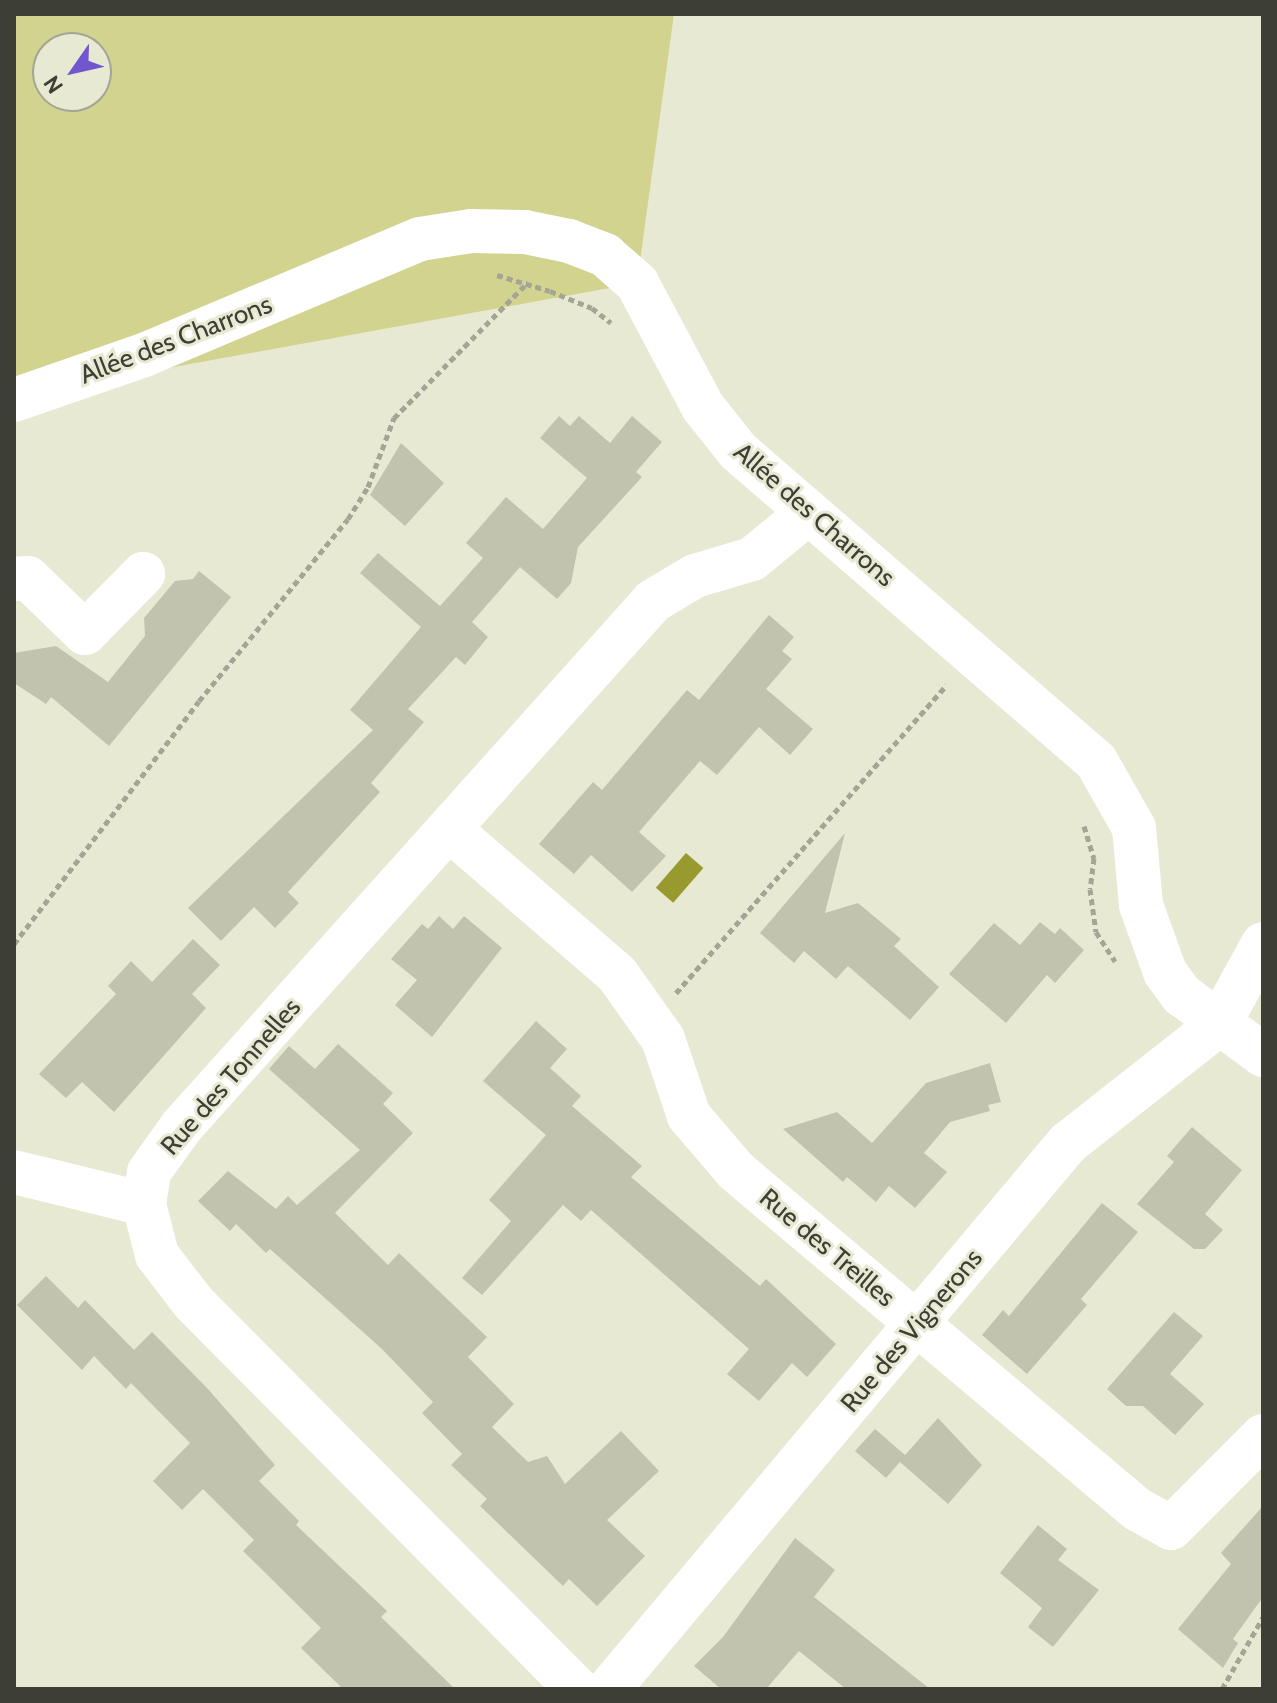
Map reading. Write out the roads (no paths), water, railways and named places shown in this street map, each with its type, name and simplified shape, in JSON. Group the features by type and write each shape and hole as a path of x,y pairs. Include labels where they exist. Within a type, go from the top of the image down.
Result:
{"street":[{"name":"Allée des Charrons","path":"14,400 144,355 420,239 471,231 525,232 569,241 605,255 637,283 703,407 738,451 807,514 1096,761 1134,828 1141,905 1165,972 1182,995 1248,1042"},
{"name":"Rue des Tonnelles","path":"577,1689 193,1302 157,1255 144,1204 149,1172 182,1126 653,601 695,576 752,559 807,514"},
{"path":"14,579 28,578 85,633 143,574"},
{"name":"Rue des Treilles","path":"449,829 617,974 651,1020 689,1116 708,1142 917,1325 1137,1509 1171,1528 1263,1436"},
{"path":"1248,1042 1263,944"},
{"name":"Rue des Vignerons","path":"609,1689 1068,1143 1248,1042"},
{"path":"14,1172 144,1204"}]}
